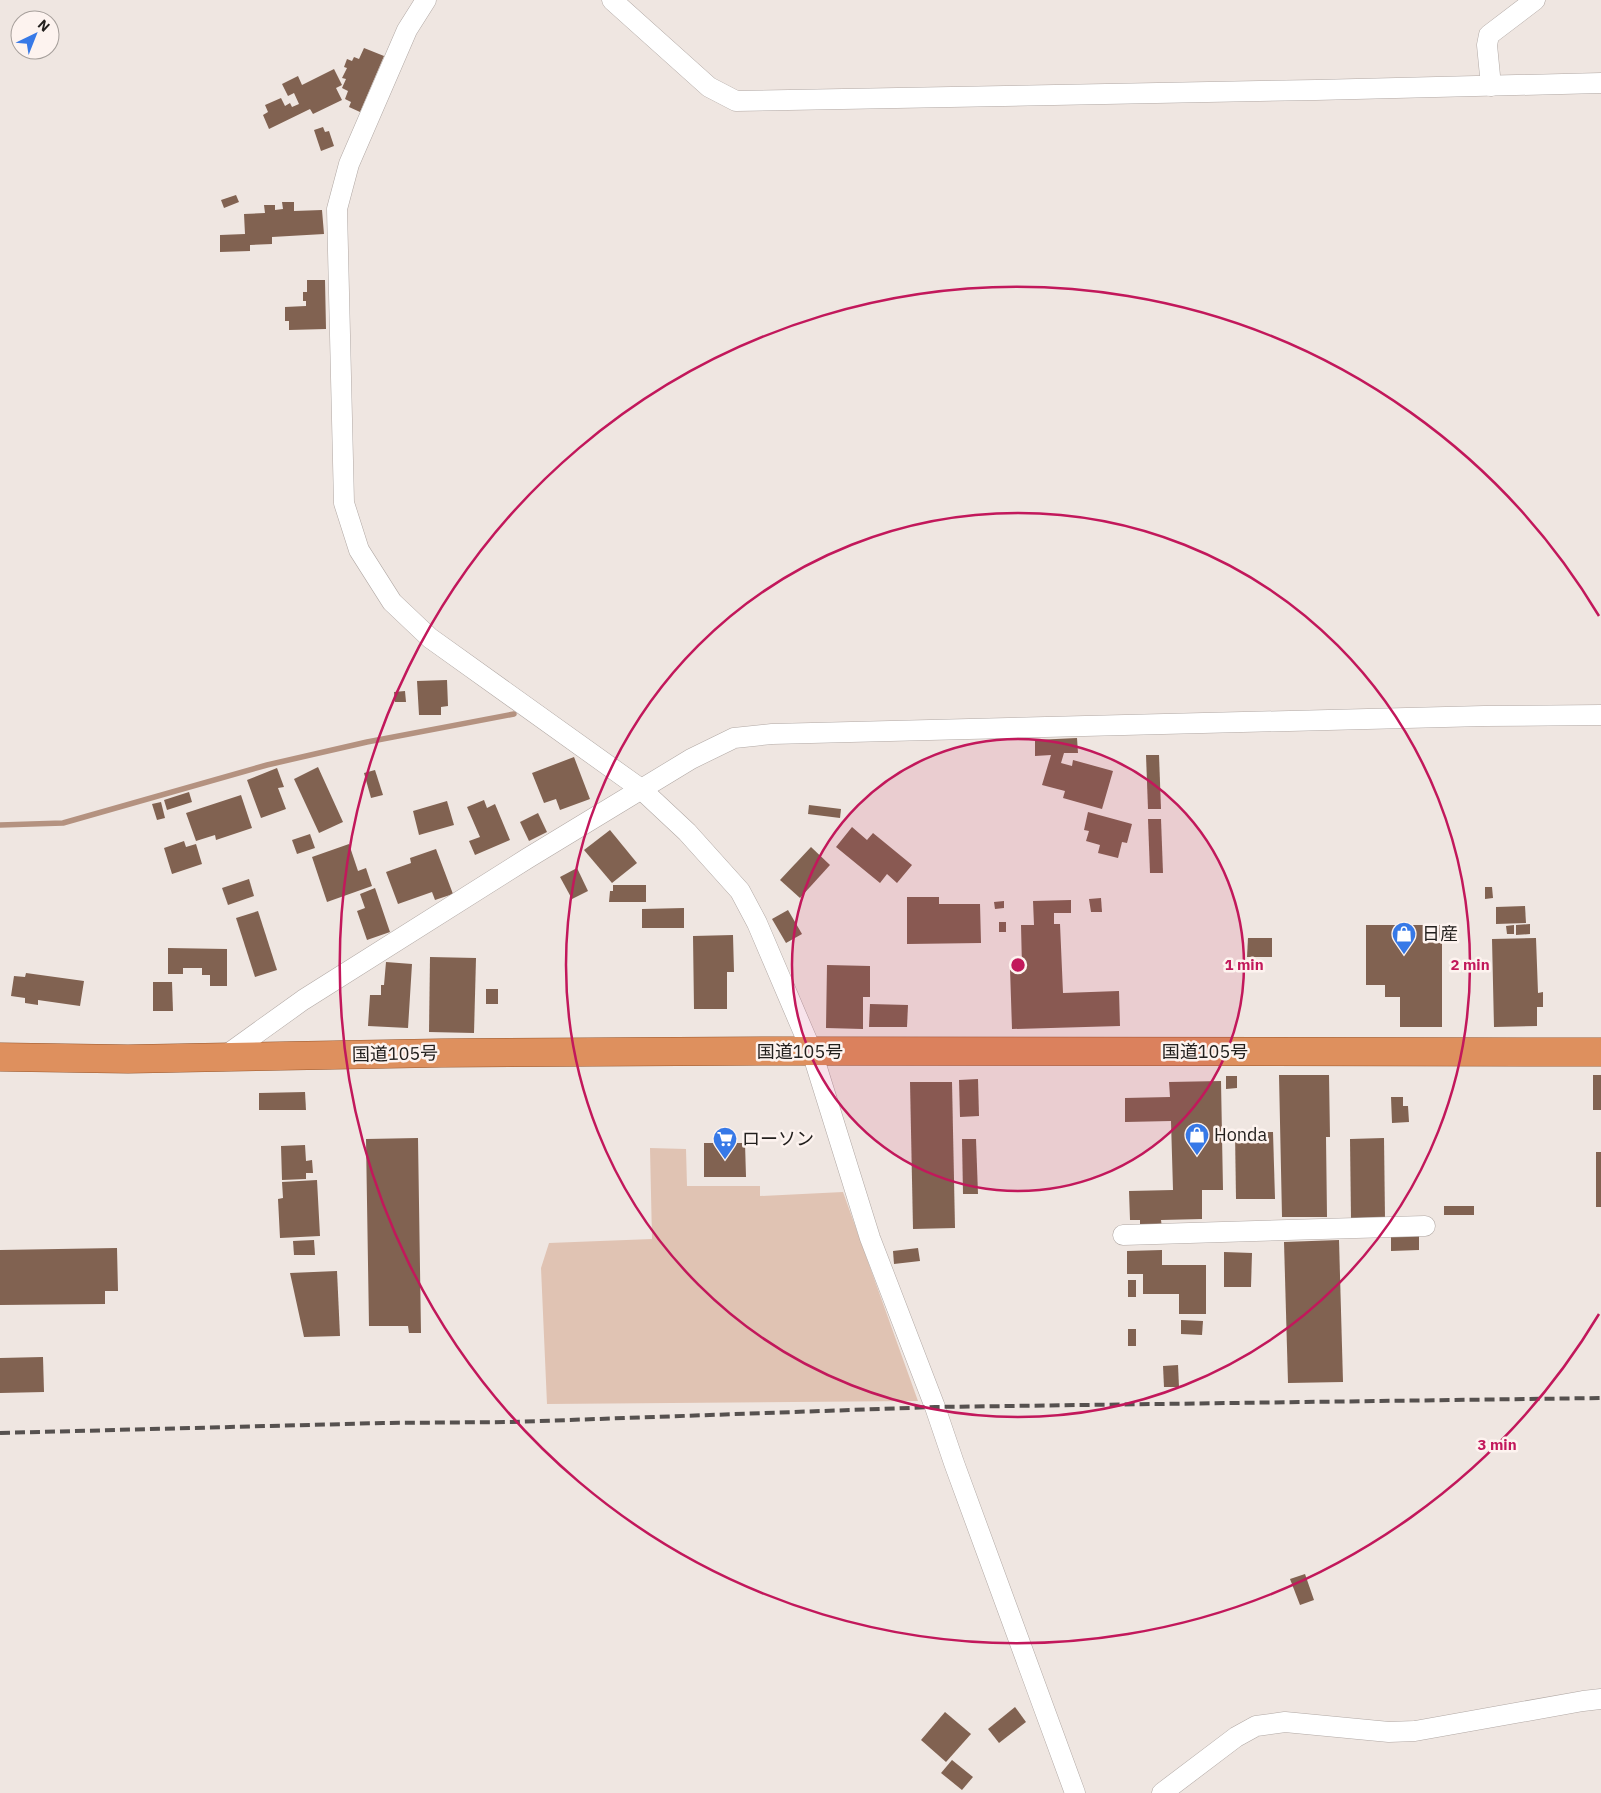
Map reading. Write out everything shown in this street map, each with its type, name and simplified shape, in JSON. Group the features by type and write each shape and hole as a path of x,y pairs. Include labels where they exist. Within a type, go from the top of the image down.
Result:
{"highway":[{"name":"国道105号","path":"0,1057 128,1059 441,1053 1601,1052"}],"street":[{"path":"426,0 407,30 349,164 337,209 344,502 359,550 392,602 430,638 641,789 687,832 740,891 757,923 812,1052 870,1238 935,1408 1075,1793"},
{"path":"612,0 709,87 736,101 1491,86 1601,82"},
{"path":"1491,86 1487,45 1489,35 1535,0"},
{"path":"225,1056 303,1000 528,858 691,759 734,738 772,734 1484,716 1601,715"},
{"path":"1123,1235 1425,1226"},
{"path":"1162,1793 1236,1737 1256,1726 1285,1722 1389,1732 1414,1731 1583,1701 1601,1700"}],"shaded area":[{"path":"650,1148 686,1149 687,1186 760,1186 760,1196 843,1192 918,1401 547,1404 541,1268 549,1243 652,1239"}],"building":[{"path":"364,48 384,56 360,112 349,107 351,102 345,99 348,91 342,88 346,79 342,78 347,68 344,67 347,59 352,61 354,57 359,59"},
{"path":"334,69 342,85 336,88 342,100 313,114 310,109 269,129 263,115 268,112 265,105 281,98 285,106 290,103 292,107 299,104 294,93 288,96 282,84 298,76 302,85"},
{"path":"323,127 325,132 329,131 334,146 321,151 314,130"},
{"path":"236,195 239,202 224,208 221,200"},
{"path":"282,202 294,202 294,211 322,210 324,234 272,237 272,244 250,245 250,251 220,252 220,235 245,234 244,214 265,213 264,205 275,205 275,210 283,209"},
{"path":"307,280 325,280 326,329 289,330 289,321 285,321 285,307 306,306 306,301 303,301 303,292 307,292"},
{"path":"447,680 448,706 441,707 441,715 419,715 417,681"},
{"path":"405,691 406,702 395,702 394,692"},
{"path":"1077,738 1078,753 1064,753 1061,763 1072,766 1073,760 1113,771 1102,809 1063,798 1065,791 1042,785 1051,755 1035,756 1035,740"},
{"path":"1146,755 1159,755 1161,809 1148,809"},
{"path":"574,757 590,799 560,810 556,799 544,803 532,773"},
{"path":"318,767 343,822 319,833 294,779"},
{"path":"277,768 284,787 278,788 286,809 261,818 247,780"},
{"path":"375,770 383,795 371,798 364,773"},
{"path":"189,792 192,802 167,810 164,800"},
{"path":"241,795 252,828 216,840 215,835 196,841 186,813"},
{"path":"484,800 487,808 495,804 510,840 475,855 469,841 480,837 467,807"},
{"path":"447,801 454,825 419,835 413,811"},
{"path":"161,802 165,818 157,820 152,804"},
{"path":"809,805 841,809 840,818 808,814"},
{"path":"1088,812 1132,824 1127,843 1122,842 1118,858 1098,853 1100,845 1086,841 1089,831 1084,830"},
{"path":"538,813 547,832 529,841 520,822"},
{"path":"1148,819 1161,819 1163,873 1150,873"},
{"path":"852,827 867,840 873,833 912,865 897,883 887,874 880,883 836,847"},
{"path":"610,830 637,863 612,883 584,850"},
{"path":"310,834 315,848 297,854 292,840"},
{"path":"184,841 186,847 196,844 202,864 172,874 164,848"},
{"path":"349,844 358,871 366,868 372,886 327,902 312,857"},
{"path":"811,847 830,865 800,898 780,880"},
{"path":"436,849 453,894 435,900 432,892 398,904 386,872 411,863 410,858"},
{"path":"577,868 588,891 572,899 560,877"},
{"path":"249,879 254,896 228,905 222,888"},
{"path":"613,885 646,885 646,902 609,902 610,891 613,891"},
{"path":"1485,887 1492,887 1493,898 1485,899"},
{"path":"375,888 390,932 367,940 357,911 365,908 360,894"},
{"path":"907,897 939,897 939,904 980,904 981,943 907,944"},
{"path":"1101,898 1102,912 1091,912 1089,899"},
{"path":"1071,900 1071,913 1054,913 1054,924 1060,924 1063,993 1119,991 1120,1026 1012,1029 1010,968 1022,967 1021,925 1034,925 1033,901"},
{"path":"1004,901 1004,908 995,909 994,902"},
{"path":"1525,906 1526,923 1496,924 1496,907"},
{"path":"684,908 684,928 642,928 642,909"},
{"path":"788,910 802,934 786,943 772,919"},
{"path":"258,911 277,970 255,977 236,918"},
{"path":"999,922 1006,922 1006,932 999,932"},
{"path":"1530,924 1530,934 1516,935 1516,925"},
{"name":"日産","path":"1366,925 1442,925 1442,1027 1400,1027 1400,997 1385,997 1385,985 1366,985"},
{"path":"1514,925 1514,934 1507,934 1506,926"},
{"path":"733,935 734,972 727,972 727,1009 694,1009 693,936"},
{"path":"1248,938 1272,938 1272,957 1247,957"},
{"path":"1536,938 1538,993 1543,992 1543,1007 1537,1007 1537,1026 1494,1027 1492,939"},
{"path":"168,948 227,949 227,986 210,986 210,975 202,975 202,968 183,968 183,974 168,974"},
{"path":"430,957 476,958 474,1033 429,1032"},
{"path":"386,962 412,964 408,1028 368,1026 370,995 381,995"},
{"path":"827,965 870,966 870,997 863,997 863,1029 826,1028"},
{"path":"26,973 84,981 80,1006 38,1000 38,1005 25,1003 25,998 11,996 14,976 25,977"},
{"path":"153,982 172,982 173,1011 153,1011"},
{"path":"486,989 498,989 498,1004 486,1004"},
{"path":"870,1004 908,1005 907,1027 869,1027"},
{"path":"1279,1075 1329,1075 1330,1137 1326,1137 1327,1217 1282,1217"},
{"path":"1593,1075 1601,1075 1601,1110 1593,1110"},
{"path":"1226,1076 1237,1076 1237,1088 1226,1089"},
{"path":"978,1079 979,1116 960,1117 959,1080"},
{"name":"Honda","path":"1221,1081 1223,1190 1202,1190 1202,1219 1161,1220 1162,1228 1140,1229 1140,1220 1130,1220 1129,1191 1173,1190 1171,1121 1125,1122 1125,1098 1170,1097 1169,1082"},
{"path":"910,1082 952,1082 955,1228 913,1229"},
{"path":"305,1092 306,1110 259,1110 259,1093"},
{"path":"1391,1097 1403,1097 1403,1106 1408,1106 1409,1122 1392,1123"},
{"path":"1235,1132 1273,1132 1275,1199 1236,1199"},
{"path":"418,1138 421,1333 409,1333 408,1326 369,1326 366,1139"},
{"path":"1384,1138 1385,1219 1351,1219 1350,1139"},
{"path":"962,1139 976,1139 978,1194 963,1194"},
{"name":"ローソン","path":"704,1143 745,1143 746,1177 704,1177"},
{"path":"305,1145 306,1161 312,1160 313,1173 306,1173 306,1179 282,1180 281,1146"},
{"path":"1596,1152 1601,1152 1601,1207 1596,1207"},
{"path":"317,1180 320,1236 280,1238 278,1199 283,1198 282,1182"},
{"path":"1444,1206 1474,1206 1474,1215 1444,1215"},
{"path":"1391,1232 1419,1232 1419,1250 1391,1251"},
{"path":"314,1240 315,1255 294,1255 293,1241"},
{"path":"1339,1240 1343,1382 1288,1383 1284,1242"},
{"path":"117,1248 118,1291 105,1291 105,1304 0,1305 0,1250"},
{"path":"918,1248 920,1261 894,1264 893,1251"},
{"path":"1162,1250 1162,1265 1206,1265 1206,1314 1179,1314 1179,1294 1143,1294 1143,1274 1127,1274 1127,1251"},
{"path":"1224,1252 1252,1253 1251,1287 1224,1287"},
{"path":"337,1271 340,1336 304,1337 290,1273"},
{"path":"1128,1280 1136,1280 1136,1297 1128,1297"},
{"path":"1181,1320 1203,1321 1202,1335 1181,1334"},
{"path":"1128,1329 1136,1329 1136,1346 1128,1346"},
{"path":"43,1357 44,1392 0,1393 0,1358"},
{"path":"1178,1365 1179,1387 1164,1387 1163,1366"},
{"path":"1305,1574 1314,1600 1300,1605 1290,1579"},
{"path":"1015,1707 1026,1722 999,1743 988,1729"},
{"path":"945,1712 971,1734 946,1762 921,1740"},
{"path":"952,1760 973,1777 962,1790 941,1773"}],"waterway":[{"path":"0,825 63,823 267,765 367,742 514,714"}],"railway":[{"path":"0,1433 383,1423 512,1422 935,1407 1601,1398"}],"place":[{"name":"日産","path":"1404,955"},
{"name":"Honda","path":"1197,1156"},
{"name":"ローソン","path":"725,1160"}]}
